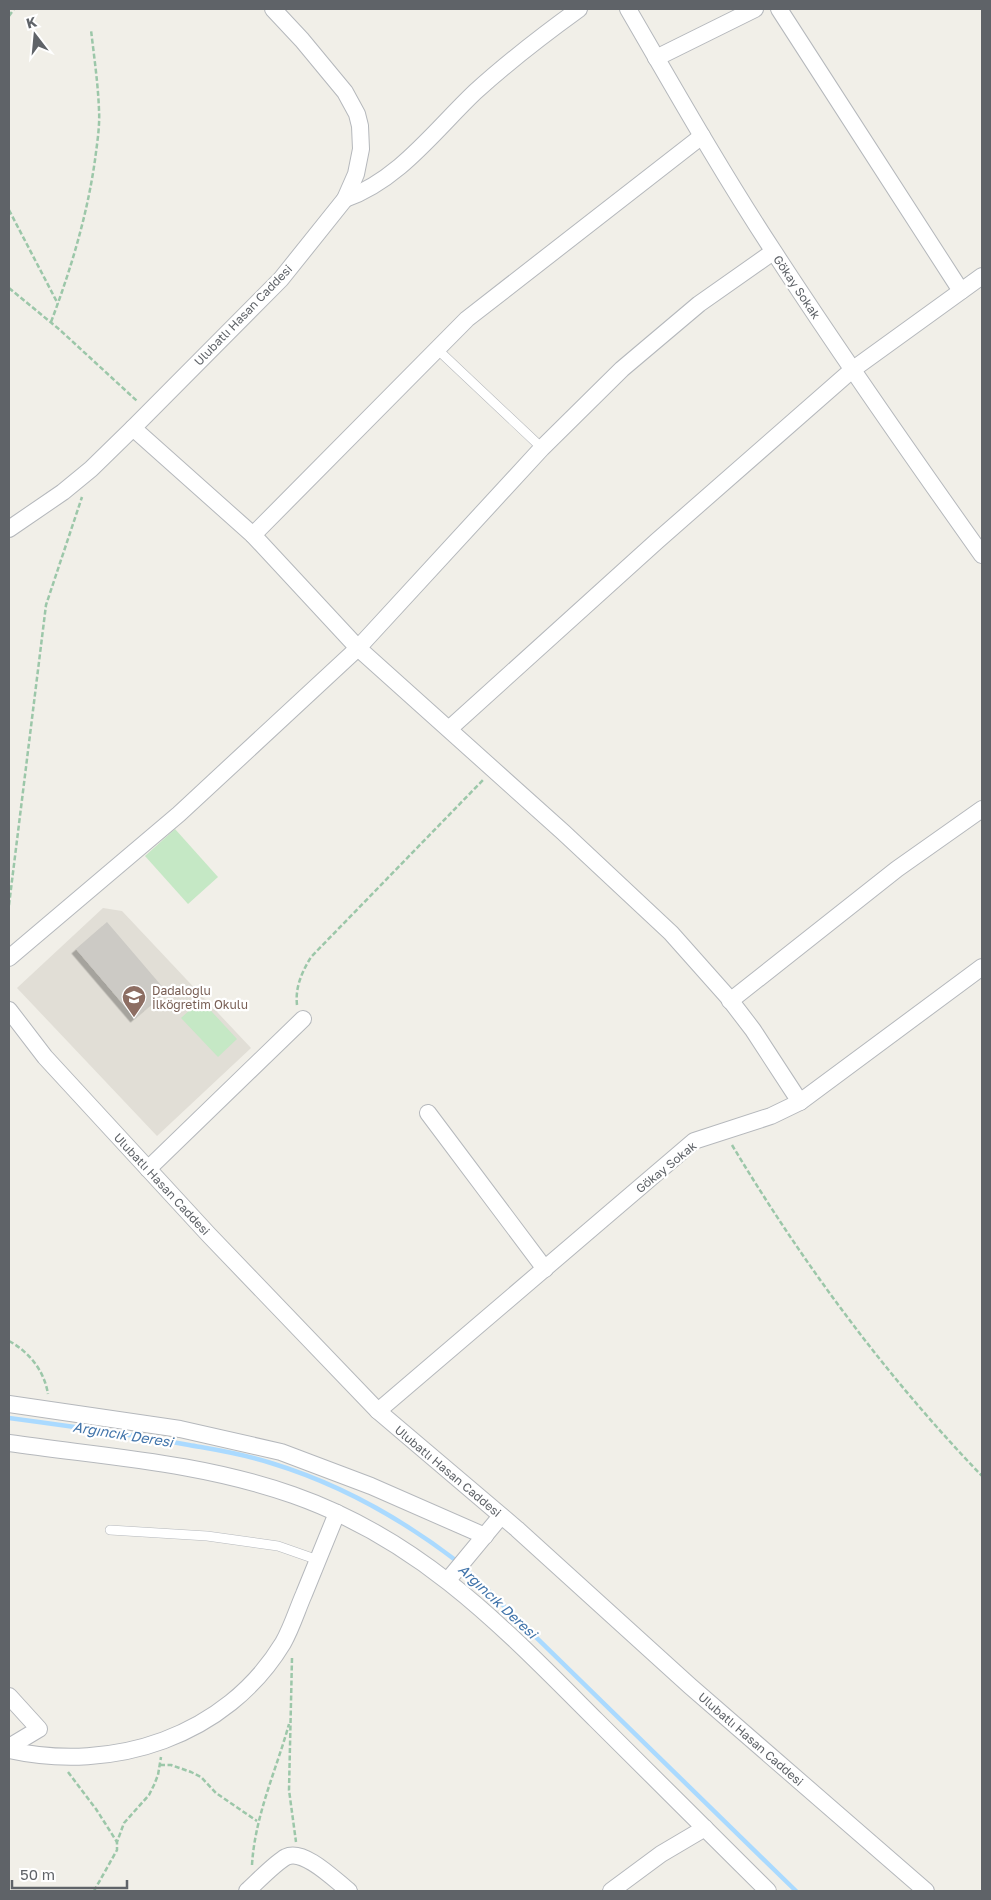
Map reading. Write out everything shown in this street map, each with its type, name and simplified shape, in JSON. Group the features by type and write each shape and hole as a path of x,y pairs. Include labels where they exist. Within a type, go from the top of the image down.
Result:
{"street":[{"name":"Ulubatlı Hasan Caddesi","path":"9,528 62,492 91,469 134,428 281,278 345,200 356,174 361,149 362,137 357,114 345,92 302,40 273,9"},
{"path":"345,200 361,194 390,176 475,93 512,60 579,9"},
{"name":"Gökay Sokak","path":"628,9 702,136 773,252 852,370 982,555"},
{"path":"656,58 754,9"},
{"path":"779,9 961,292"},
{"path":"253,535 467,319 702,136"},
{"path":"9,958 179,814 358,648 542,448 615,376 664,333 728,282 773,252"},
{"path":"449,729 657,541 852,370 982,276"},
{"path":"134,428 253,535 358,648 494,769 671,933 730,1001 778,1066 800,1102"},
{"path":"730,1001 896,869 982,809"},
{"name":"Gökay Sokak","path":"378,1411 694,1141 771,1116 800,1102 982,967"},
{"name":"Ulubatlı Hasan Caddesi","path":"9,1010 46,1057 148,1169 378,1411 501,1516 690,1686 926,1891"},
{"path":"148,1169 303,1019"},
{"path":"428,1113 545,1269"},
{"path":"9,1404 180,1430 281,1452 371,1486 484,1536"},
{"path":"9,1443 155,1461 202,1470 255,1483 293,1495 337,1513 374,1532 448,1580 509,1633 768,1891"},
{"path":"9,1748 56,1757 89,1757 144,1748 194,1728 229,1705 260,1675 284,1641 337,1513"},
{"path":"448,1580 501,1516"},
{"path":"9,1696 39,1729 9,1748"},
{"path":"611,1891 661,1854 704,1828"},
{"path":"250,1889 286,1857 298,1855 307,1858 350,1891"}],"lane":[{"path":"437,349 542,448"},
{"path":"110,1530 207,1536 260,1543 278,1546 318,1560"}],"path":[{"path":"9,16 14,9"},
{"path":"51,322 80,236 97,143 100,112 91,30"},
{"path":"9,210 58,304"},
{"path":"9,288 51,322 148,412"},
{"path":"9,905 46,605 82,496"},
{"path":"303,1019 297,1004 297,991 300,977 311,957 494,769"},
{"path":"724,1131 792,1240 864,1340 938,1430 982,1476"},
{"path":"9,1341 26,1352 39,1368 47,1388 49,1410"},
{"path":"292,1652 289,1790 298,1855"},
{"path":"250,1889 253,1848 258,1821 291,1720"},
{"path":"56,1757 96,1809 117,1842"},
{"path":"94,1891 117,1850 117,1842 129,1816 145,1799 154,1785 160,1764 181,1768 196,1774 216,1793 258,1821"}],"shaded area":[{"name":"Dadaloğlu İlköğretim Okulu","path":"103,908 122,911 251,1048 157,1136 17,988"}],"green space":[{"path":"175,829 218,877 188,904 145,856"},
{"path":"201,1000 237,1039 218,1057 181,1018"}],"building":[{"path":"107,922 166,991 135,1018 76,949"}],"waterway":[{"name":"Argıncık Deresi","path":"9,1418 166,1441 230,1452 271,1463 321,1481 369,1504 415,1531 458,1562"},
{"name":"Argıncık Deresi","path":"464,1567 796,1891"}],"place":[{"name":"Dadaloğlu İlköğretim Okulu","path":"134,1018"}]}
